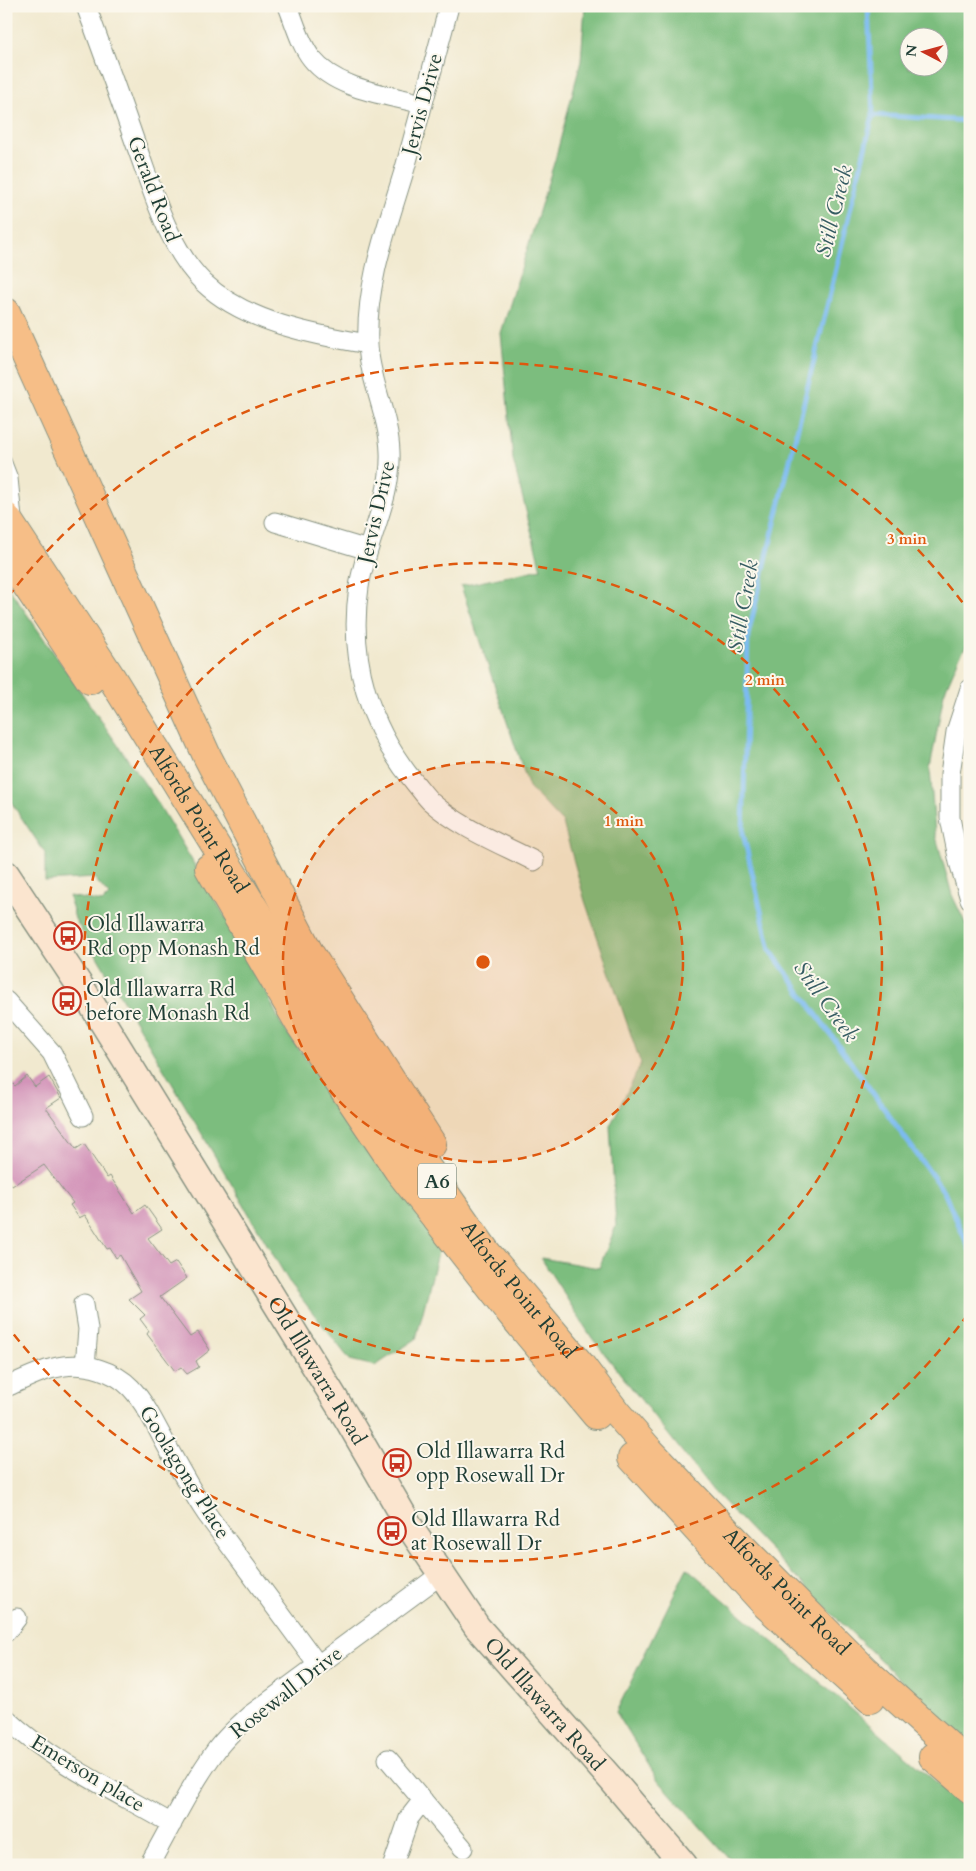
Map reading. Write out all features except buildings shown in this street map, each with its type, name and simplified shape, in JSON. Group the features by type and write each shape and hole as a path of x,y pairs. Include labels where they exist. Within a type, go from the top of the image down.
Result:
{"highway":[{"name":"A6","path":"6,312 207,756 309,952 434,1147 563,1329 580,1364"},
{"name":"Alfords Point Road","path":"11,536 111,677 328,1027 487,1252 580,1364 616,1412 650,1451 739,1544 866,1671 970,1765"},
{"name":"Alfords Point Road","path":"11,536 171,801 248,939 299,1023 398,1170 508,1310 644,1472 766,1605 970,1789"}],"street":[{"name":"Gerald Road","path":"86,6 160,212 177,249 204,283 238,307 283,326 340,340 368,344"},
{"path":"288,6 310,57 326,74 347,84 423,104"},
{"name":"Jervis Drive","path":"449,6 423,104 379,254 370,299 368,344 374,382 385,420 390,452 388,481 380,516 368,550 359,586 356,621 360,672 376,722 400,764 430,801 468,828 534,860"},
{"path":"275,522 368,550"},
{"path":"970,690 956,732 950,774 950,818 959,862 970,899"},
{"name":"Old Illawarra Road","path":"7,878 86,995 348,1420 440,1575 478,1627 684,1865"},
{"path":"6,1002 52,1053 83,1116"},
{"path":"84,1304 88,1329 85,1366"},
{"name":"Goolagong Place","path":"6,1387 51,1369 66,1366 85,1366 104,1371 130,1386 139,1398 193,1494 318,1665"},
{"name":"Rosewall Drive","path":"149,1865 206,1766 233,1731 249,1716 440,1575"},
{"name":"Emerson place","path":"6,1718 18,1730 48,1752 172,1824"},
{"path":"388,1759 463,1848"},
{"path":"394,1865 410,1818 423,1800"}],"lane":[{"path":"6,460 13,478 11,536"}],"green space":[{"path":"585,6 970,6 970,640 959,658 944,693 930,768 935,833 952,895 970,933 970,1743 945,1722 830,1612 714,1492 592,1338 541,1258 599,1268 616,1226 610,1126 641,1064 585,901 563,823 529,787 461,586 541,569 513,460 501,333 555,160 581,61"},
{"path":"6,584 156,800 251,960 281,1024 440,1245 416,1339 375,1366 350,1360 291,1285 75,919 69,896 102,902 109,895 94,878 45,881 45,853 13,805 6,789"},
{"path":"687,1568 970,1811 970,1865 735,1865 658,1780 616,1712"}],"waterway":[{"name":"Still Creek","path":"868,6 873,115 748,635 743,833 770,950 944,1192 970,1250"},
{"path":"873,115 970,121"}],"place":[{"name":"Old Illawarra Rd opp Monash Rd","path":"68,936"},
{"name":"Old Illawarra Rd before Monash Rd","path":"67,1001"},
{"name":"Old Illawarra Rd opp Rosewall Dr","path":"397,1463"},
{"name":"Old Illawarra Rd at Rosewall Dr","path":"392,1531"}]}
